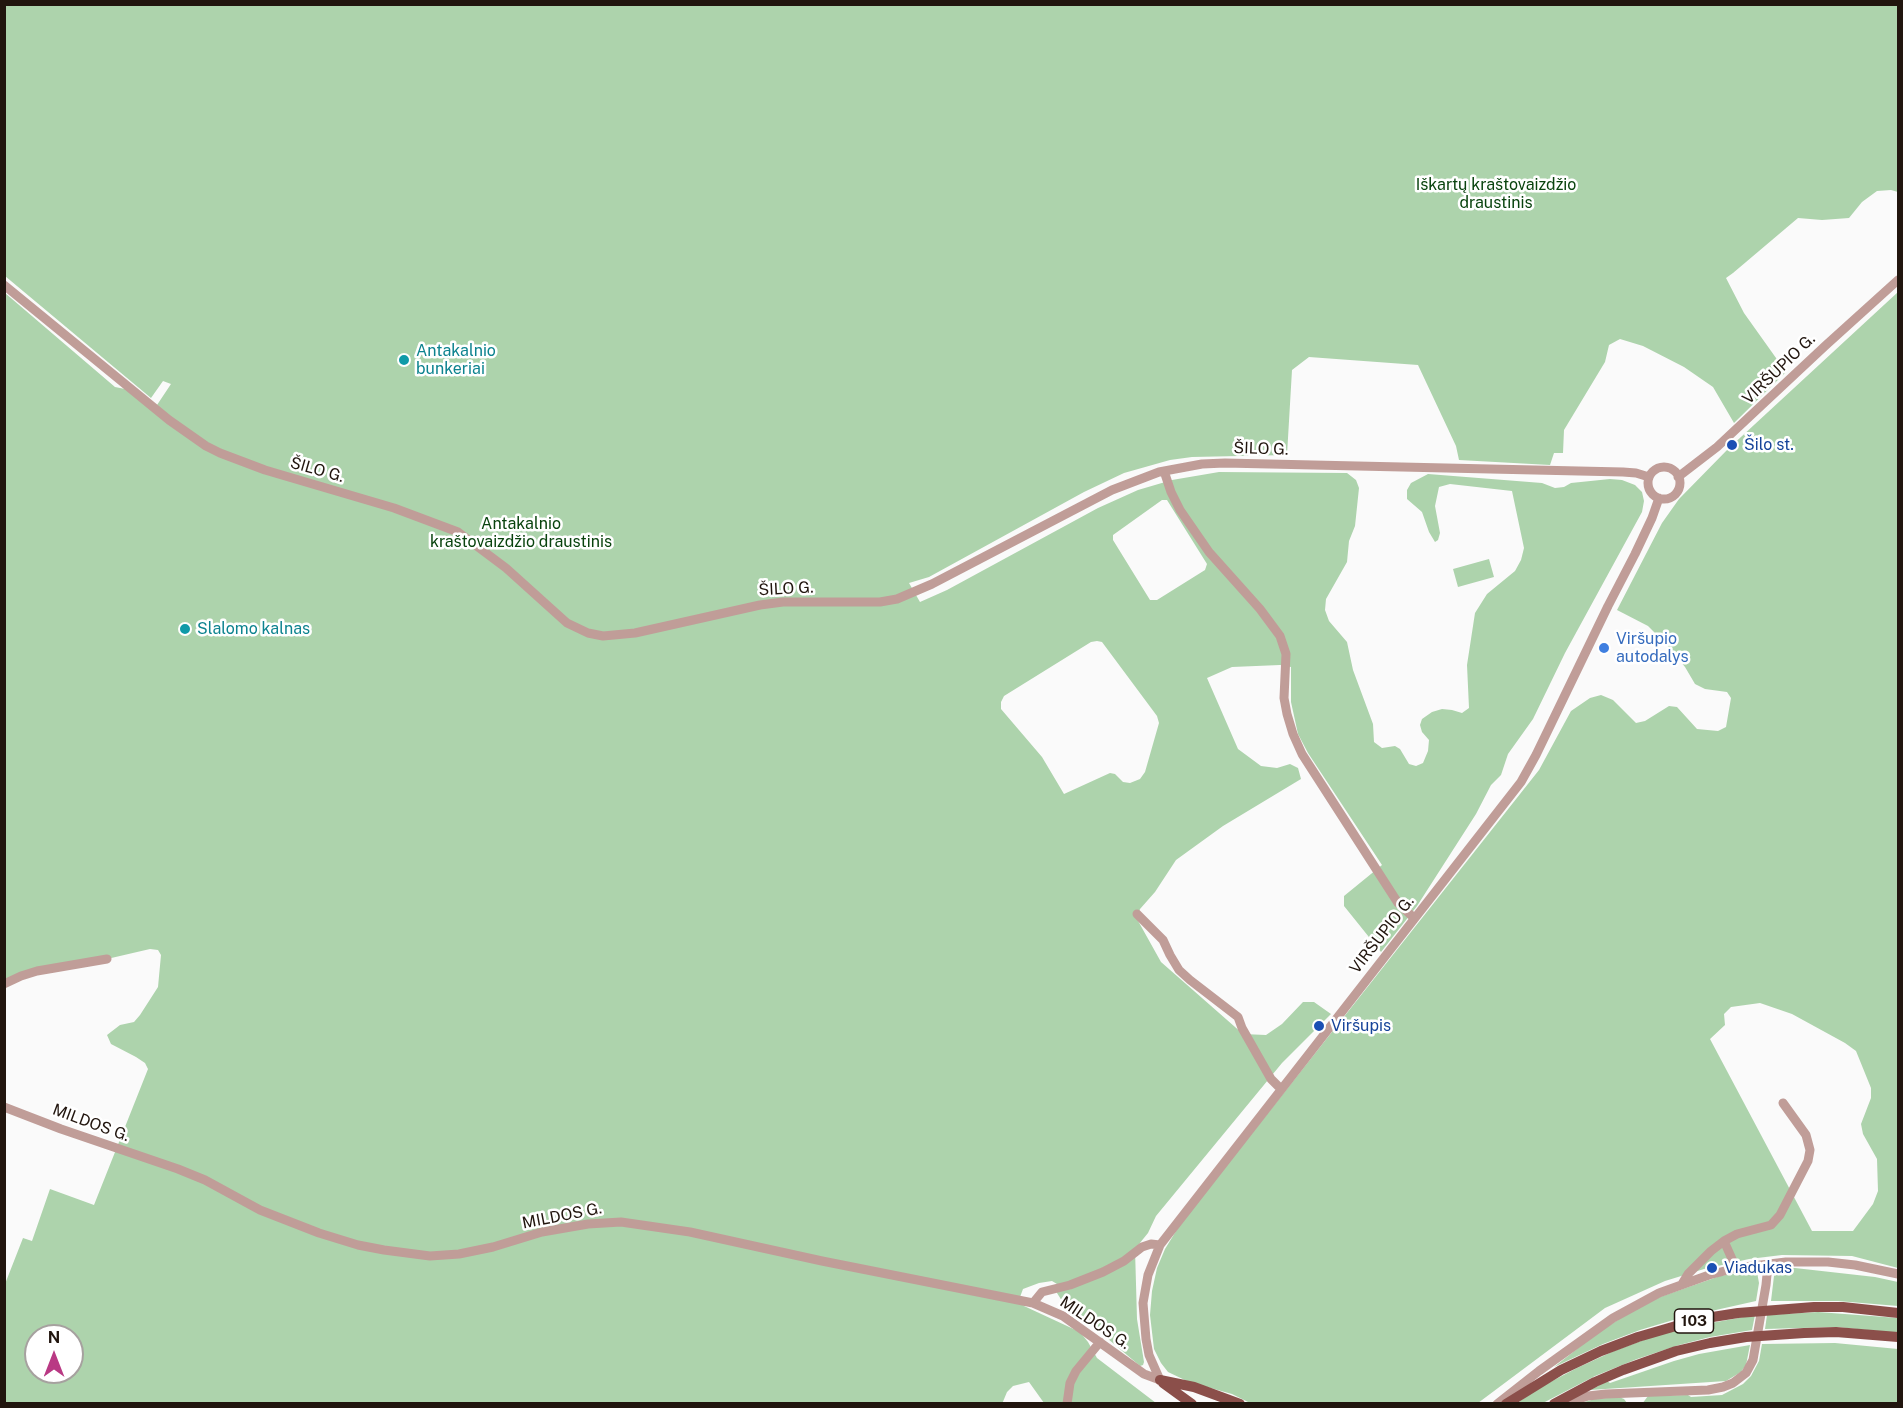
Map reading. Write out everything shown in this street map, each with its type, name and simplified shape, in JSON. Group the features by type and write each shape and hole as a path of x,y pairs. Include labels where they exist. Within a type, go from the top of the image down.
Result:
{"main road":[{"name":"103","path":"1506,1404 1561,1370 1601,1352 1638,1337 1700,1319 1738,1312 1814,1307 1899,1313"},
{"name":"103","path":"1554,1404 1623,1370 1676,1351 1710,1343 1746,1337 1804,1333 1846,1332 1899,1337"},
{"path":"1160,1380 1192,1404"},
{"path":"1160,1380 1194,1388 1240,1404"}],"street":[{"name":"VIRŠUPIO G.","path":"1160,1380 1149,1355 1143,1303 1148,1275 1160,1245 1280,1088 1491,821 1529,768 1653,518 1659,498 1669,498 1677,491 1678,477 1717,447 1899,280"},
{"name":"ŠILO G.","path":"4,285 169,420 206,446 265,470 394,508 458,532 506,568 567,623 588,633 603,636 635,633 760,604 880,602 897,599 932,584 1112,490 1164,471 1202,464 1623,472 1649,477"},
{"path":"1659,498 1649,489 1649,477 1655,469 1664,467 1673,470 1678,477"},
{"path":"1164,471 1180,510 1209,552 1260,609 1280,636 1286,654 1284,698 1297,744 1398,903 1414,918"},
{"path":"1137,914 1163,940 1179,970 1238,1017 1271,1079 1280,1088"},
{"path":"4,984 37,971 107,959"},
{"path":"1682,1284 1688,1274 1724,1241 1737,1234 1771,1225 1780,1215 1808,1161 1810,1150 1806,1135 1783,1103"},
{"name":"MILDOS G.","path":"4,1107 178,1169 205,1180 243,1202 283,1220 357,1245 430,1256 459,1254 494,1247 542,1232 575,1226 621,1222 690,1232 822,1262 1033,1303 1063,1316 1144,1374 1160,1380"},
{"path":"1724,1241 1736,1268"},
{"path":"1033,1303 1042,1292 1070,1285 1103,1272 1124,1261 1142,1246 1160,1245"},
{"path":"1497,1404 1613,1318 1682,1284 1736,1268 1768,1264 1828,1262 1899,1274"},
{"path":"1563,1404 1588,1396 1708,1390 1724,1388 1733,1383 1746,1373 1753,1360 1768,1264"},
{"path":"1067,1404 1070,1383 1076,1371 1100,1342"}],"green space":[{"path":"4,5 1898,5 1898,192 1877,191 1862,202 1849,218 1822,220 1798,218 1726,278 1744,313 1786,372 1734,423 1713,387 1684,367 1643,346 1620,339 1609,345 1605,362 1564,430 1563,453 1554,453 1550,465 1459,460 1456,446 1418,365 1309,357 1292,370 1287,455 1192,457 1170,460 1124,473 1084,492 929,577 909,583 920,602 947,590 1098,508 1138,490 1172,480 1219,472 1347,473 1356,480 1359,488 1355,526 1349,541 1347,562 1326,599 1325,610 1329,621 1347,642 1353,670 1373,724 1374,742 1382,748 1395,746 1400,749 1409,764 1416,766 1423,763 1428,751 1429,740 1422,732 1420,725 1422,719 1442,709 1462,713 1469,708 1467,665 1475,613 1487,594 1515,571 1524,548 1512,491 1450,484 1439,487 1435,506 1440,533 1435,542 1422,512 1407,499 1407,490 1411,483 1428,474 1542,483 1555,488 1571,483 1610,479 1622,480 1635,485 1642,492 1644,501 1642,512 1565,653 1533,719 1508,754 1501,775 1491,785 1476,814 1417,906 1381,952 1344,906 1344,896 1382,865 1308,753 1298,734 1291,702 1291,667 1280,665 1232,667 1207,678 1238,749 1261,766 1277,768 1290,764 1298,768 1301,779 1223,826 1176,860 1155,892 1140,909 1137,919 1161,962 1243,1034 1266,1035 1282,1024 1303,1002 1314,1002 1331,1014 1282,1063 1156,1216 1148,1233 1135,1249 1137,1319 1143,1365 1140,1366 1101,1333 1067,1309 1057,1293 1057,1284 1052,1281 1023,1289 1020,1297 1024,1306 1080,1332 1097,1358 1156,1403 1044,1403 1029,1382 1013,1386 1007,1392 1002,1404 5,1403 5,1284 23,1238 32,1241 50,1189 94,1205 148,1069 145,1063 111,1044 107,1035 120,1025 134,1022 140,1015 158,987 161,955 158,950 150,949 37,971 5,984 5,293 115,387 125,389 155,408 171,384 163,381 151,398 5,276","holes":["1162,500 1167,500 1207,564 1205,570 1157,600 1150,600 1113,540 1113,535","1091,642 1102,642 1157,716 1159,723 1145,772 1140,779 1130,783 1123,782 1115,774 1110,773 1064,794 1042,757 1001,709 1001,702 1004,696"]},
{"path":"1898,292 1898,1268 1852,1256 1782,1255 1749,1259 1704,1269 1665,1281 1605,1308 1478,1403 1250,1403 1232,1394 1189,1382 1168,1372 1154,1349 1150,1315 1157,1268 1165,1249 1181,1223 1539,770 1571,711 1590,698 1601,695 1613,700 1636,723 1645,721 1669,706 1677,707 1697,729 1718,731 1726,727 1731,698 1727,692 1705,689 1695,684 1685,667 1648,626 1617,610 1662,523 1679,499 1728,449","holes":["1760,1003 1792,1014 1856,1051 1871,1088 1871,1098 1861,1124 1863,1134 1877,1159 1878,1191 1873,1204 1853,1231 1812,1231 1710,1039 1725,1025 1724,1014 1731,1007"]},
{"path":"1489,559 1494,577 1458,587 1453,569"},
{"path":"1786,1267 1875,1277 1898,1282 1898,1306 1838,1301 1771,1301 1774,1276 1778,1270"},
{"path":"1757,1272 1759,1283 1756,1301 1680,1318 1640,1330 1554,1367 1596,1334 1660,1297 1720,1276"},
{"path":"1818,1312 1898,1318 1898,1333 1837,1327 1765,1329 1767,1315"},
{"path":"1755,1315 1752,1330 1679,1345 1595,1376 1543,1403 1516,1404 1537,1389 1614,1351 1689,1327"},
{"path":"1835,1343 1898,1349 1898,1403 1642,1404 1648,1396 1722,1395 1743,1384 1751,1376 1759,1361 1762,1344"},
{"path":"1750,1345 1746,1365 1741,1372 1726,1381 1590,1390 1607,1381 1610,1383 1674,1361"},
{"path":"1619,1397 1627,1403 1577,1404 1595,1399"}],"place":[{"name":"Antakalnio bunkeriai","path":"404,360"},
{"name":"Šilo st.","path":"1732,445"},
{"name":"Slalomo kalnas","path":"185,629"},
{"name":"Viršupio autodalys","path":"1604,648"},
{"name":"Viršupis","path":"1319,1026"},
{"name":"Viadukas","path":"1712,1268"}],"park label":[{"name":"Iškartų kraštovaizdžio draustinis","path":"1496,194"},
{"name":"Antakalnio kraštovaizdžio draustinis","path":"521,533"}]}
